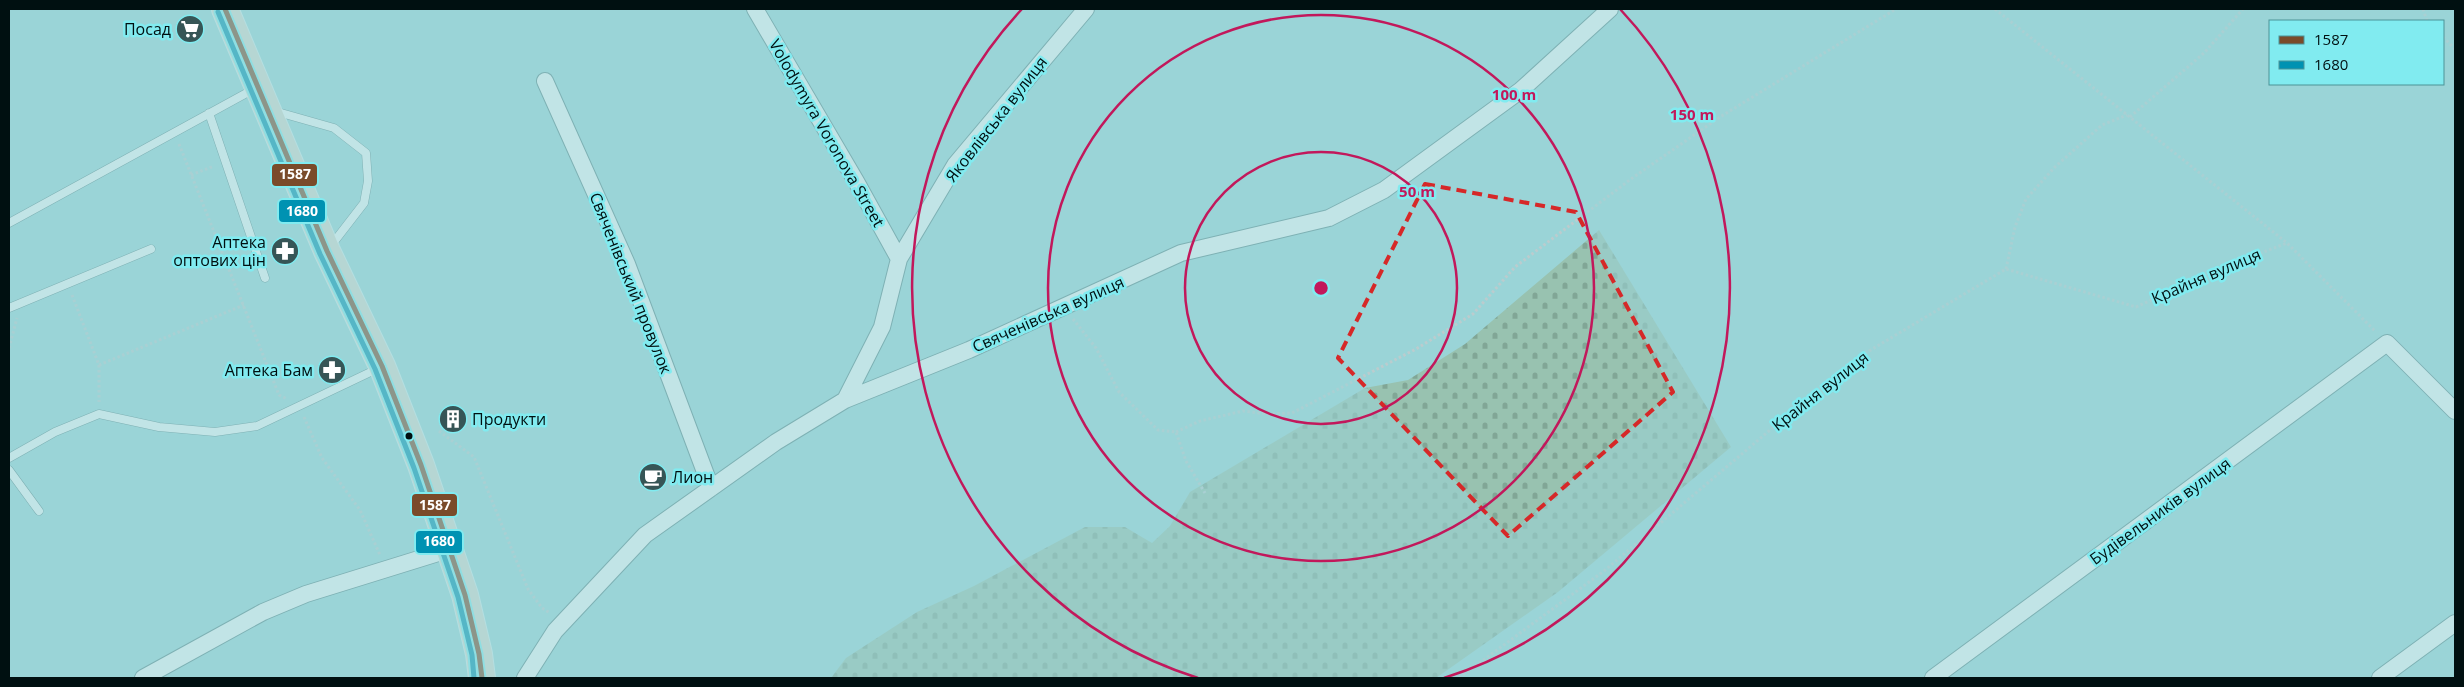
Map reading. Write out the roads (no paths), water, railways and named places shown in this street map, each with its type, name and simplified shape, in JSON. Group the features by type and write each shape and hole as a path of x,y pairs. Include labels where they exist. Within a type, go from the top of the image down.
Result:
{"highway":[{"path":"225,9 327,251 382,366 451,549 465,595 479,654 482,678"}],"street":[{"name":"Volodymyra Voronova Street","path":"755,9 857,183 899,259"},
{"name":"Яковлівська вулиця","path":"845,400 882,328 899,259 955,165 1086,9"},
{"name":"Свяченівська вулиця","path":"525,678 555,631 645,535 776,442 845,400 969,350 1181,253 1330,218 1384,190 1521,90 1610,9"},
{"name":"Свяченівський провулок","path":"545,81 627,264 711,488"},
{"name":"Будівельників вулиця","path":"1933,678 2387,343 2455,411"},
{"path":"144,678 263,612 306,594 451,549"},
{"path":"2380,678 2455,623"}],"lane":[{"path":"9,223 209,113 262,98 334,128 366,153 368,181 364,203 327,251"},
{"path":"209,113 224,162 265,278"},
{"path":"9,308 151,250"},
{"path":"9,458 55,432 99,414 159,427 215,432 257,426 382,366"},
{"path":"9,470 39,512"}],"place":[{"name":"Посад","path":"190,29"},
{"name":"Аптека оптових цін","path":"285,251"},
{"name":"Аптека Бам","path":"332,370"},
{"name":"Продукти","path":"453,419"},
{"name":"Лион","path":"653,477"}]}
